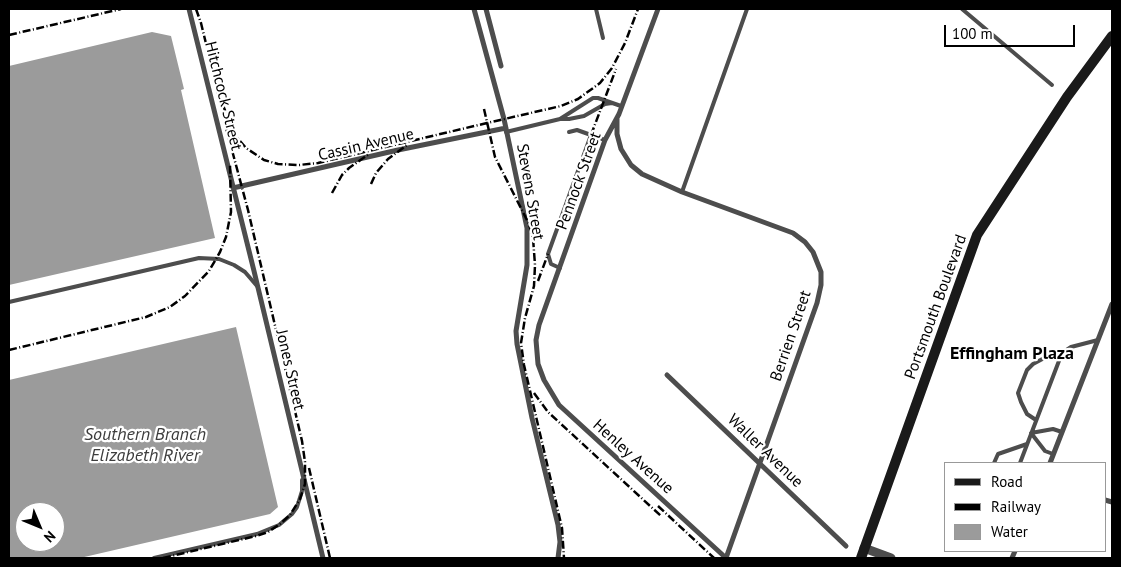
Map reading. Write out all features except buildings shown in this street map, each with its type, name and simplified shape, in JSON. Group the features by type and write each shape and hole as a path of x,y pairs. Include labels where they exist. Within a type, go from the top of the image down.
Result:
{"main road":[{"name":"Portsmouth Boulevard","path":"861,558 977,235 1070,92 1112,36"}],"street":[{"name":"Hitchcock Street","path":"189,9 233,188"},
{"name":"Stevens Street","path":"474,9 506,130 524,213 528,245 525,284 517,323 517,344 532,418 558,525 560,542 558,558"},
{"path":"486,9 501,66"},
{"name":"Pennock Street","path":"538,364 537,333 605,140 619,114 658,9"},
{"name":"Berrien Street","path":"619,114 618,140 623,153 631,165 646,176 682,192 793,233 809,246 819,265 821,285 817,302 726,558"},
{"name":"Cassin Avenue","path":"233,188 506,130"},
{"name":"Jones Street","path":"233,188 323,558"},
{"path":"1050,462 1112,304"},
{"name":"Henley Avenue","path":"538,364 544,380 559,405 726,558"},
{"name":"Waller Avenue","path":"667,375 846,546"},
{"path":"864,548 891,558"}],"lane":[{"path":"596,9 603,38"},
{"path":"682,192 748,9"},
{"path":"962,9 1052,85"},
{"path":"560,119 593,98 621,106"},
{"path":"506,130 560,119 569,120 587,115 605,104 612,103"},
{"path":"569,132 577,130 605,140"},
{"path":"560,268 551,264 548,254 590,135"},
{"path":"9,302 198,258 219,259 234,265 250,278 259,291"},
{"path":"1036,420 1028,414 1018,393 1027,370 1033,364 1048,356 1062,353 1071,347 1098,340"},
{"path":"1020,462 1062,353"},
{"path":"1031,433 1053,429 1062,432"},
{"path":"1031,433 1045,451 1053,454"},
{"path":"994,462 998,454 1027,444"},
{"path":"154,558 257,534 279,525 292,514 299,501 302,484 300,465"}],"water":[{"path":"152,32 171,36 184,89 181,90 215,238 9,285 9,66"},
{"name":"Southern Branch Elizabeth River","path":"236,327 278,507 270,514 80,558 9,558 9,380"}],"railway":[{"path":"9,35 121,9"},
{"path":"196,9 218,93 235,135 246,148 264,160 278,164 299,165 318,163 561,106 578,99 600,83 612,68 625,43 638,9"},
{"path":"591,135 616,69"},
{"path":"484,109 495,157 529,224 533,238 534,286 525,318 521,343 524,365 562,528 564,558"},
{"path":"163,558 268,532 290,515 300,499 305,484 305,462 302,441 248,210 225,124"},
{"path":"371,184 376,173 388,159 407,145"},
{"path":"332,193 342,175 369,154"},
{"path":"9,350 146,317 170,307 185,296 209,271 226,237 231,212 230,165"},
{"path":"538,281 548,254"},
{"path":"534,393 548,412 661,516"},
{"path":"309,468 330,558"},
{"path":"658,506 714,558"}],"district":[{"name":"Effingham Plaza","path":"1012,354"}]}
